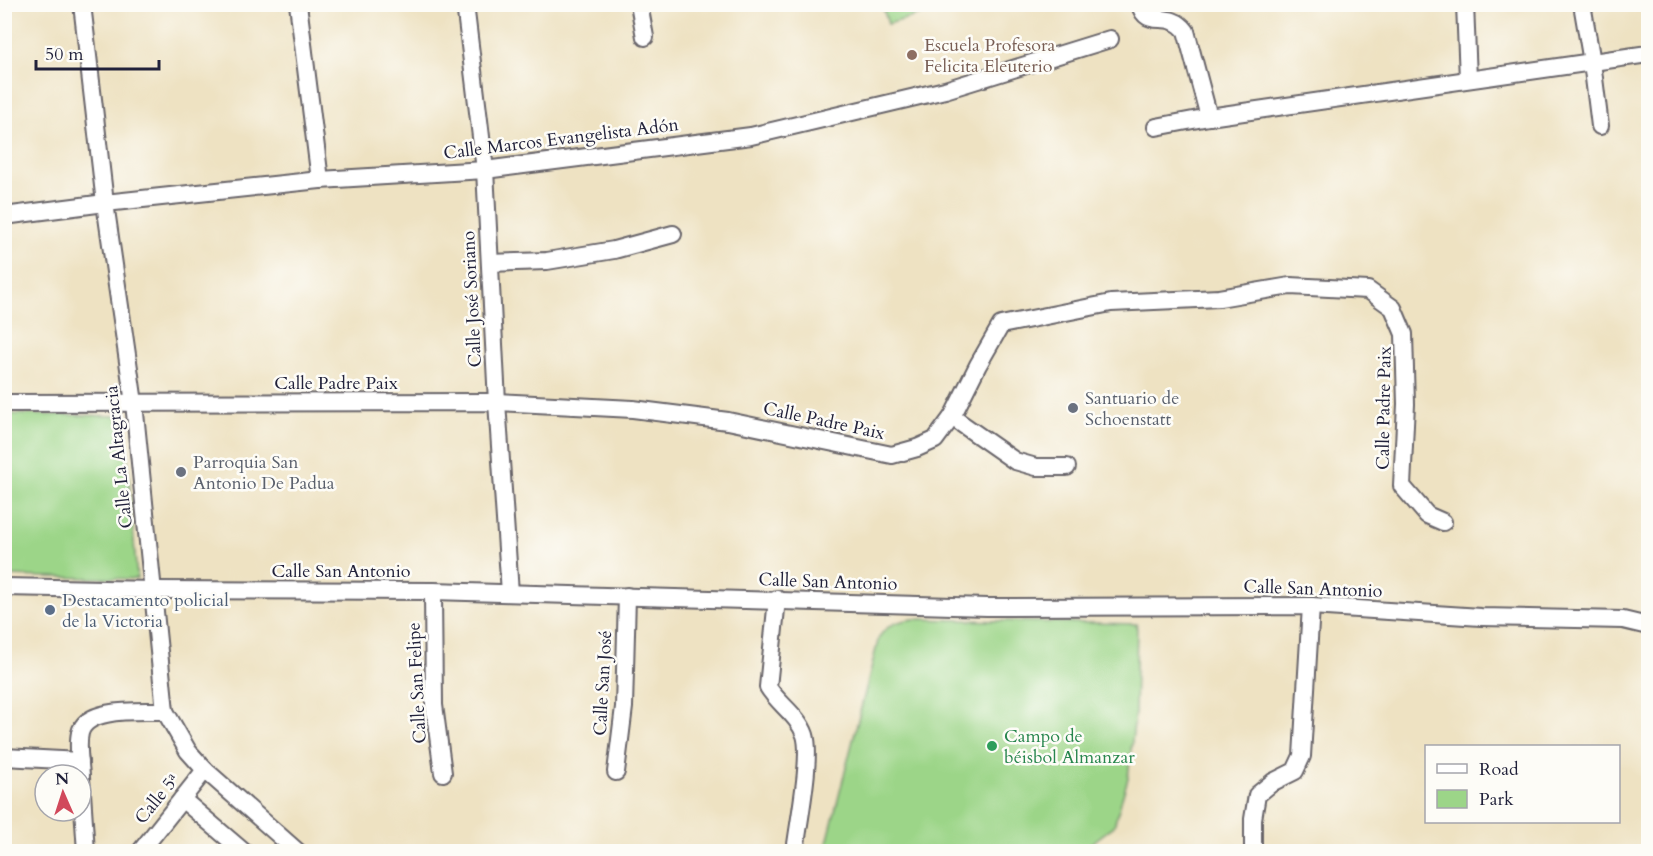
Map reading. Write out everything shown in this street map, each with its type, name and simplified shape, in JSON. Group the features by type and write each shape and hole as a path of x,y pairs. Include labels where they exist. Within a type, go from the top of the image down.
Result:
{"street":[{"name":"Calle La Altagracia","path":"82,4 105,203 134,404 165,711 188,752 205,770 297,851"},
{"path":"298,4 320,180"},
{"name":"Calle José Soriano","path":"465,4 485,170 510,593"},
{"path":"639,4 645,37"},
{"path":"1140,4 1144,16 1148,19 1173,19 1180,23 1186,31 1209,117"},
{"path":"1465,4 1468,79"},
{"path":"1582,4 1600,126"},
{"name":"Calle Marcos Evangelista Adón","path":"4,216 320,180 485,170 751,136 945,90 1110,39"},
{"path":"1156,126 1648,54"},
{"path":"490,263 547,261 614,250 673,234"},
{"name":"Calle Padre Paix","path":"4,402 134,404 497,402 633,409 728,420 892,455 935,440 952,417 1001,324 1111,303 1219,298 1290,286 1368,290 1393,308 1404,334 1406,404 1402,486 1427,515 1443,522"},
{"path":"952,417 1015,461 1036,467 1067,467"},
{"name":"Calle San Antonio","path":"4,587 433,591 777,599 987,607 1311,606 1481,617 1623,620 1648,626"},
{"name":"Calle San Felipe","path":"433,591 434,705 443,773"},
{"name":"Calle San José","path":"616,772 624,695 627,596"},
{"path":"777,599 768,687 797,720 805,735 807,757 795,852"},
{"path":"1253,852 1252,819 1257,795 1273,782 1295,771 1302,756 1311,606"},
{"path":"80,763 80,732 87,721 104,713 165,711"},
{"path":"4,757 34,763"},
{"name":"Calle 5ª","path":"140,852 205,770"},
{"path":"182,799 244,852"},
{"path":"84,823 86,852"}],"green space":[{"path":"882,5 931,5 933,11 888,24"},
{"path":"5,414 124,416 137,579 5,576"},
{"name":"Campo de béisbol Almanzar","path":"913,619 1137,624 1135,714 1128,778 1114,826 1081,851 825,851 879,637 894,624"}],"place":[{"name":"Escuela Profesora Felicita Eleuterio","path":"912,55"},
{"name":"Santuario de Schoenstatt","path":"1073,408"},
{"name":"Parroquia San Antonio De Padua","path":"181,472"},
{"name":"Destacamento policial de la Victoria","path":"50,610"},
{"name":"Campo de béisbol Almanzar","path":"992,746"}]}
